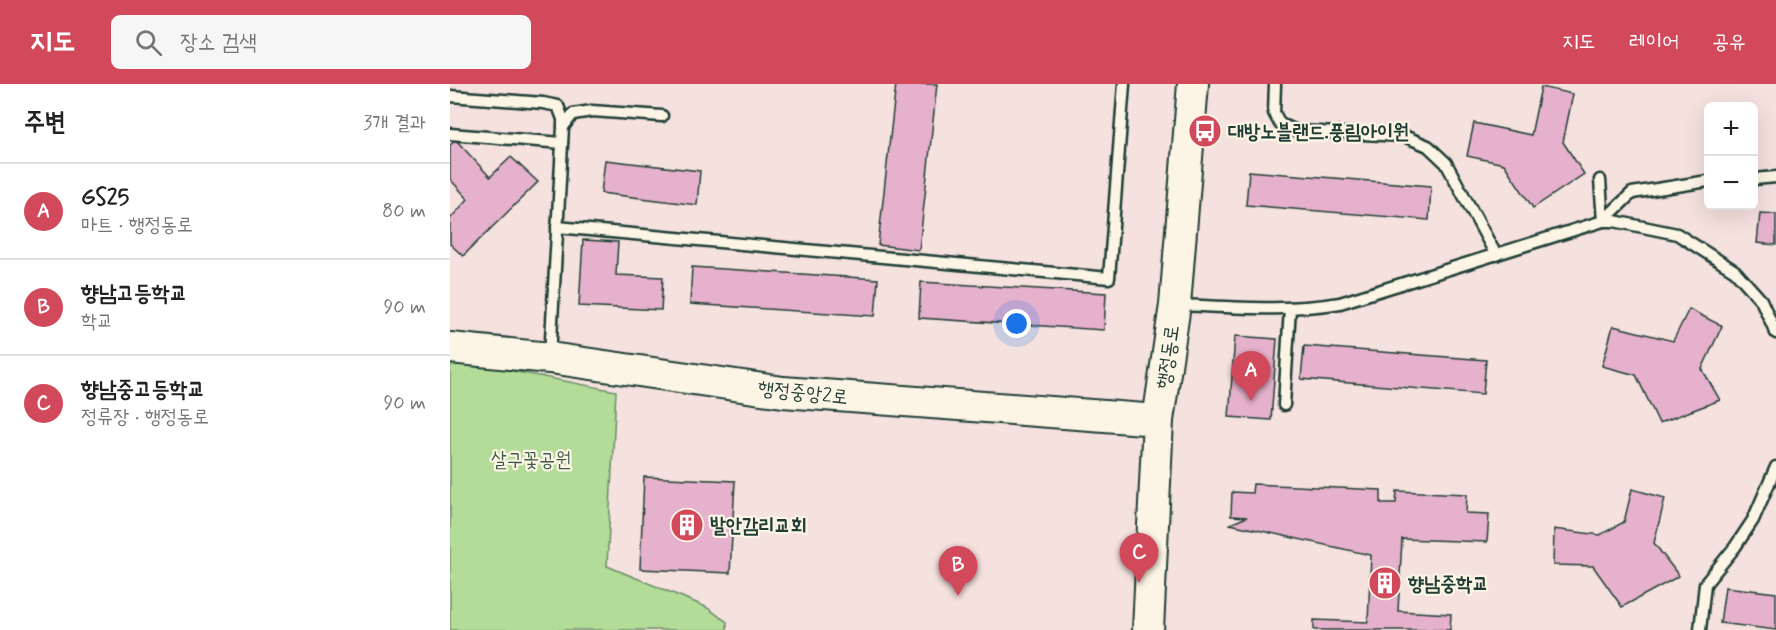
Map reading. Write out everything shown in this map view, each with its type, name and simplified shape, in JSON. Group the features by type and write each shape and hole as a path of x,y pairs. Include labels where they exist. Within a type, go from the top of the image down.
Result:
{"street":[{"name":"행정동로","path":"1148,630 1158,420 1174,305 1193,84"},
{"name":"행정중앙2로","path":"450,348 550,358 783,392 1158,420"}],"lane":[{"path":"557,227 1109,278 1124,84"},
{"path":"1275,84 1274,113 1280,124 1289,128 1297,131 1404,136 1428,146 1446,163 1496,255"},
{"path":"450,96 558,106 563,119 550,358"},
{"path":"563,127 573,114 592,111 662,116"},
{"path":"450,134 562,143"},
{"path":"1758,178 1776,177"},
{"path":"1600,180 1603,221"},
{"path":"1603,221 1632,193 1704,182"},
{"path":"1174,305 1290,308 1340,303 1603,221 1614,221 1677,234 1726,265 1761,300 1776,333"},
{"path":"1284,405 1290,308"},
{"path":"1700,630 1705,584 1735,548 1753,520 1776,467"}],"green space":[{"name":"살구꽃공원","path":"450,359 616,391 607,566 706,607 727,622 727,630 450,630"}],"building":[{"path":"896,84 937,84 919,250 878,245"},
{"path":"1541,87 1573,94 1563,142 1584,174 1533,208 1504,164 1467,156 1474,123 1531,135"},
{"path":"456,140 490,177 511,157 538,182 463,256 450,244 450,219 468,199 450,179 450,145"},
{"path":"605,160 700,171 697,205 601,193"},
{"path":"1249,171 1431,186 1429,220 1246,205"},
{"path":"1760,213 1776,214 1776,245 1757,243"},
{"path":"583,240 618,242 616,275 663,277 661,310 579,306"},
{"path":"692,267 878,279 875,316 690,304"},
{"path":"921,282 1106,293 1104,330 919,318"},
{"path":"1689,309 1722,326 1702,369 1720,400 1659,423 1636,375 1602,366 1613,326 1673,341"},
{"path":"1235,336 1277,339 1271,420 1229,417"},
{"path":"1304,346 1486,360 1483,394 1301,379"},
{"name":"발안감리교회","path":"644,477 735,481 730,573 640,569"},
{"name":"향남중학교","path":"1253,484 1381,490 1381,503 1396,503 1397,491 1467,494 1466,513 1489,514 1487,542 1402,539 1398,611 1451,614 1450,630 1314,630 1314,620 1368,622 1371,555 1230,524 1247,517 1231,516 1232,492 1252,493"},
{"path":"1632,489 1665,498 1654,543 1679,576 1622,607 1593,566 1553,565 1554,529 1600,535 1624,522"},
{"path":"1725,587 1776,593 1776,630 1720,623"}],"place":[{"name":"대방노블랜드.풍림아이원","path":"1205,131"},
{"name":"GS25","path":"1251,401"},
{"name":"발안감리교회","path":"687,525"},
{"name":"향남중고등학교","path":"1139,583"},
{"name":"향남중학교","path":"1385,583"},
{"name":"향남고등학교","path":"958,596"}]}
